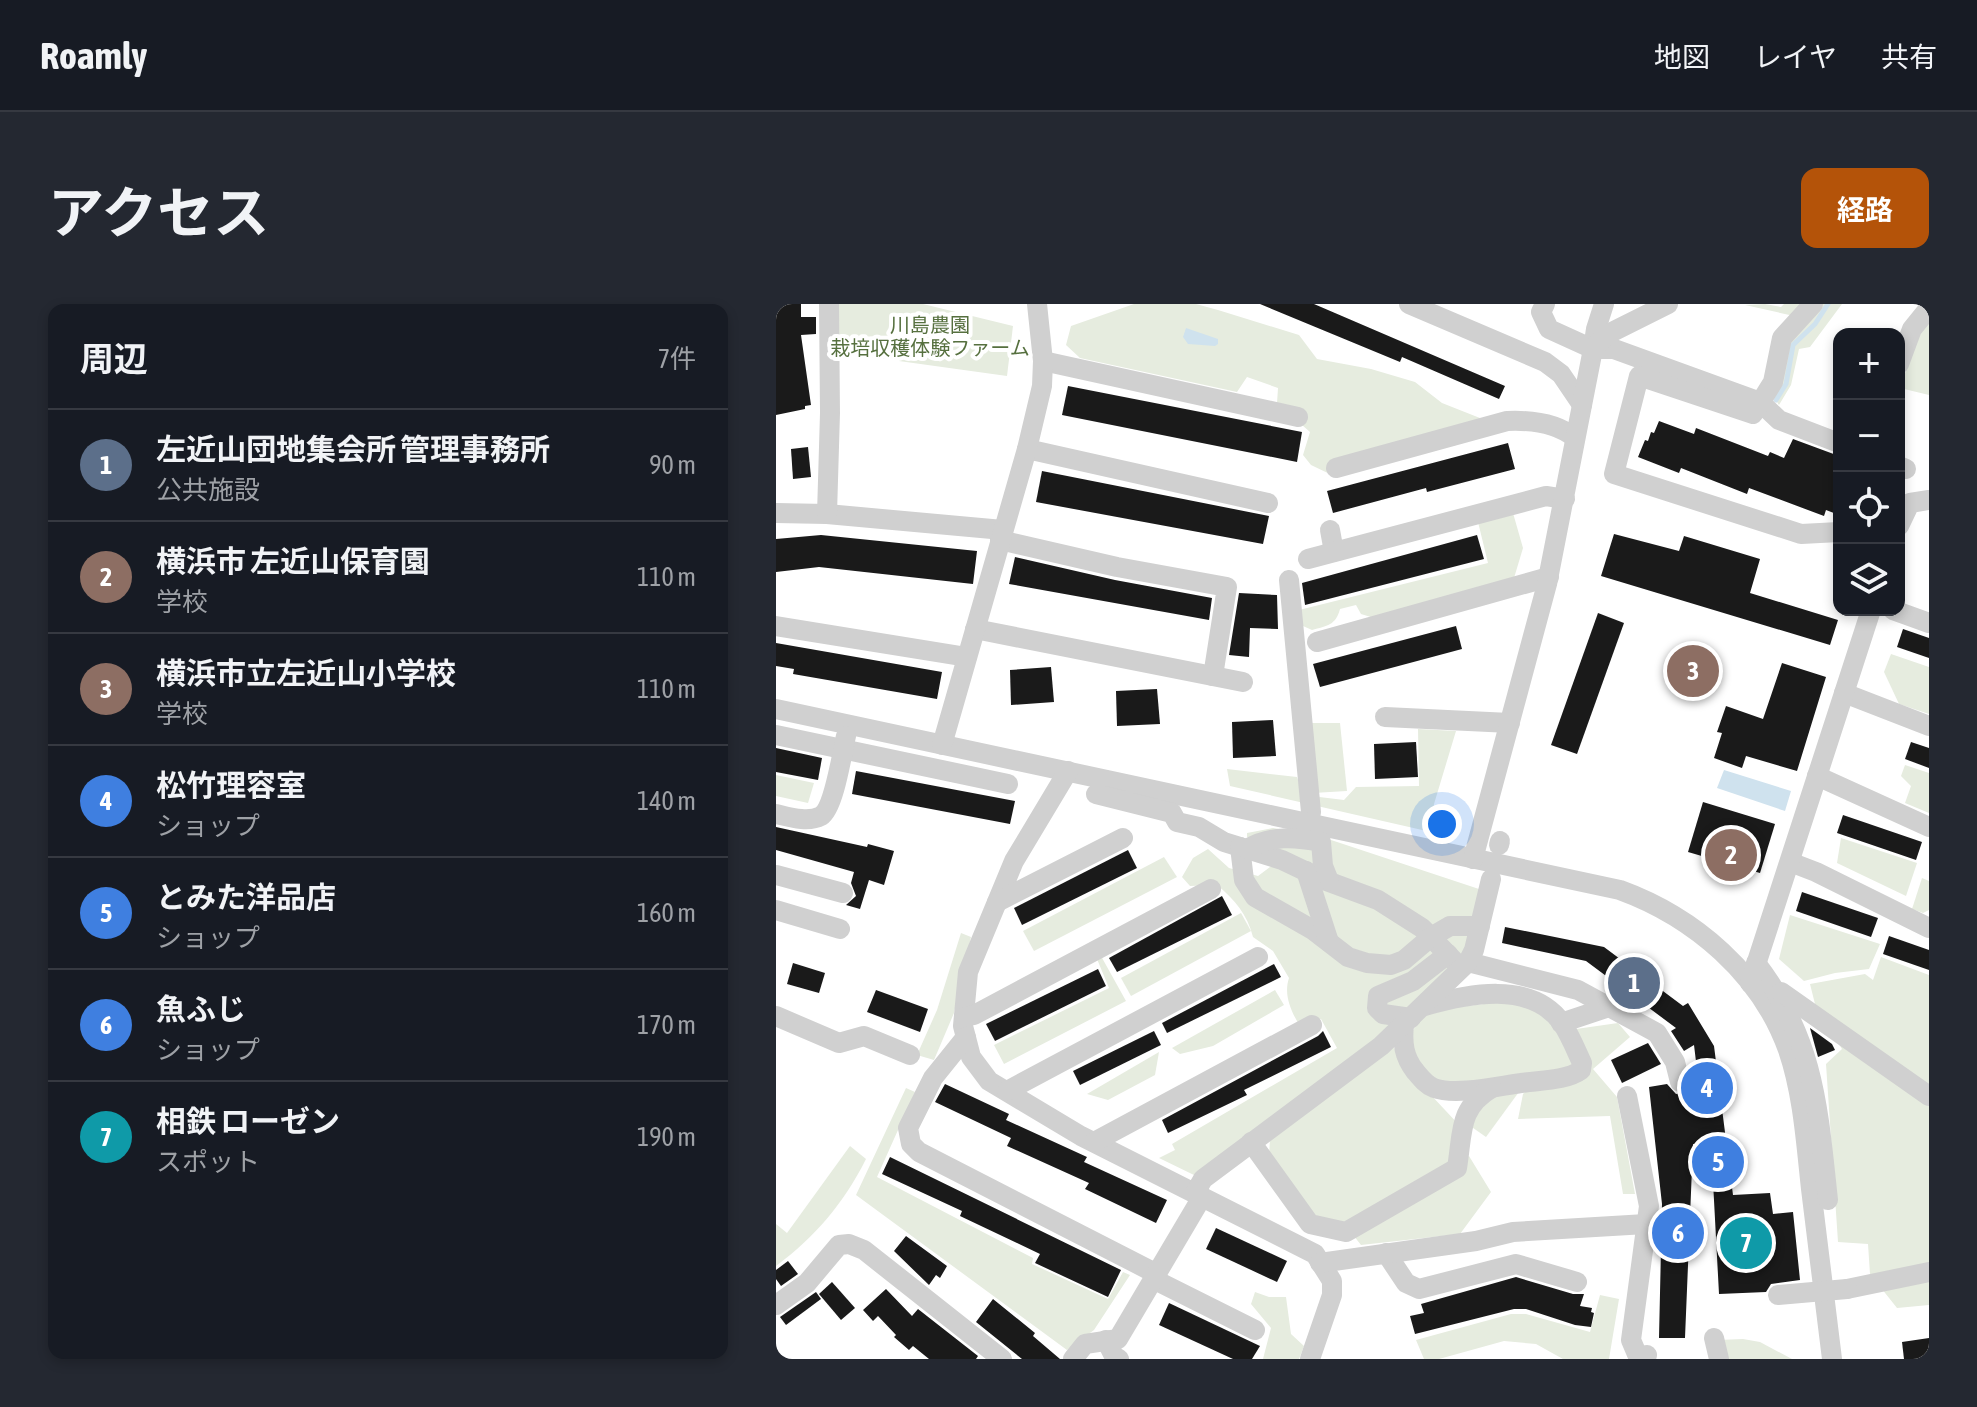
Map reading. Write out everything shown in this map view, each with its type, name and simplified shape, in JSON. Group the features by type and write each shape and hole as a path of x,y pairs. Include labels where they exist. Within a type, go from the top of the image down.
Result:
{"street":[{"path":"827,514 829,304"},
{"path":"942,745 1027,449 1042,386 1043,361 1037,304"},
{"path":"1409,304 1545,362 1561,374 1582,405"},
{"path":"1545,304 1541,312 1549,329 1593,349 1614,349 1760,402 1779,420 1833,441"},
{"path":"1473,859 1549,577 1604,304"},
{"path":"1593,349 1606,335 1668,304"},
{"path":"1813,304 1782,338 1773,382 1753,414 1639,376 1614,474 1801,534 1833,532"},
{"path":"1905,348 1912,329 1929,308"},
{"path":"1043,361 1298,417"},
{"path":"1336,468 1507,421 1519,420 1564,429 1575,438"},
{"path":"1027,449 1268,503"},
{"path":"1308,559 1546,496 1565,499"},
{"path":"1905,513 1910,503 1929,500"},
{"path":"776,513 827,514 1001,535 1117,567 1227,587 1213,676"},
{"path":"1330,530 1334,552"},
{"path":"1317,642 1549,577"},
{"path":"1289,580 1311,812 1306,831"},
{"path":"1905,614 1929,623"},
{"path":"1750,983 1869,616"},
{"path":"776,626 967,657"},
{"path":"975,629 1243,682"},
{"path":"1844,693 1929,726"},
{"path":"776,709 1068,771 1306,831 1473,859 1620,890 1677,916 1708,939 1750,983 1781,1034 1793,1068 1803,1119 1832,1359"},
{"path":"1385,717 1510,723"},
{"path":"776,814 807,820 822,815 829,805 849,725"},
{"path":"776,735 1008,784"},
{"path":"969,751 971,777"},
{"path":"1068,771 1014,861 968,972 965,1027 971,1057 989,1081 1094,1142 1315,1254 1332,1281 1332,1295 1310,1359"},
{"path":"1817,776 1929,827"},
{"path":"1096,794 1172,813 1177,822 1199,827 1224,842 1282,860 1378,900 1463,962 1524,987 1578,990 1657,1033 1675,1062 1680,1082"},
{"path":"1244,848 1306,831 1321,842 1323,866 1329,881"},
{"path":"997,902 1123,838"},
{"path":"1244,848 1244,880 1255,897 1313,930 1370,975 1380,1005 1384,1038 1381,1046"},
{"path":"1790,862 1929,928"},
{"path":"1306,871 1329,942"},
{"path":"776,875 843,893"},
{"path":"1099,1347 1118,1339 1155,1277 1198,1195 1203,1179 1381,1046 1463,962 1480,926 1491,879"},
{"path":"1211,889 974,1015 933,1078 908,1128 911,1144 919,1152 1255,1330"},
{"path":"776,910 840,929"},
{"path":"1348,957 1367,963 1391,965 1404,960 1431,937 1450,926 1480,926"},
{"path":"1007,1091 1258,957"},
{"path":"1463,962 1479,994"},
{"path":"1380,1005 1413,981 1463,962"},
{"path":"1756,963 1774,987 1799,1035 1814,1080 1828,1200"},
{"path":"1380,1005 1412,1017 1479,994 1505,994 1524,987"},
{"path":"1433,1088 1449,1090 1496,1086 1566,1076 1581,1070 1582,1063 1561,1023 1524,987"},
{"path":"1774,987 1929,1096"},
{"path":"1561,1023 1609,1007"},
{"path":"776,1016 839,1043 864,1036 910,1055"},
{"path":"1412,1017 1403,1049 1407,1059 1464,1123"},
{"path":"1094,1142 1312,1025"},
{"path":"1381,1046 1407,1059"},
{"path":"1251,1142 1310,1224 1345,1229 1457,1168 1464,1123 1471,1104 1496,1086"},
{"path":"1627,1096 1649,1206 1631,1340 1643,1357"},
{"path":"1300,1247 1310,1224"},
{"path":"1320,1263 1476,1241 1511,1233 1646,1224"},
{"path":"1345,1229 1356,1258"},
{"path":"1511,1233 1516,1264"},
{"path":"776,1305 807,1283 839,1245 849,1244 864,1250 1002,1359"},
{"path":"1386,1253 1406,1283 1419,1289 1516,1264 1577,1282"},
{"path":"1778,1295 1847,1289 1929,1272"},
{"path":"1714,1338 1719,1359"},
{"path":"1073,1359 1085,1344 1099,1347 1119,1359"}],"green space":[{"name":"川島農園 栽培収穫体験ファーム","path":"834,304 923,304 1013,326 1007,376 834,352"},
{"path":"1134,304 1196,304 1299,335 1317,359 1371,369 1415,382 1442,403 1485,420 1336,477 1311,465 1303,455 1310,432 1277,403 1278,388 1247,377 1237,392 1080,358 1066,345 1071,326"},
{"path":"1784,304 1842,304 1810,347 1799,349 1791,385 1779,405 1775,399 1794,316 1745,305 1781,307"},
{"path":"1929,319 1929,395 1905,389 1905,373 1919,332"},
{"path":"1513,513 1523,548 1514,578 1374,618 1361,614 1356,605 1340,609 1333,622 1326,626 1312,630 1303,626 1299,610 1488,563 1478,522"},
{"path":"1891,654 1929,667 1929,714 1899,704 1884,672"},
{"path":"1308,723 1340,723 1347,791 1313,793"},
{"path":"1418,729 1456,731 1434,804 1431,832 1230,786 1227,769 1297,777 1303,795 1344,800 1356,787 1419,786"},
{"path":"1905,765 1929,773 1929,813 1905,803 1911,786 1901,776"},
{"path":"776,775 814,783 808,803 776,796"},
{"path":"1273,828 1319,836 1482,890 1465,954 1387,1032 1401,1063 1460,1126 1454,1164 1469,1156 1491,1192 1460,1234 1361,1245 1346,1226 1314,1222 1269,1158 1270,1138 1196,1176 1159,1158 1175,1150 1172,1144 1337,1048 1321,1019 1301,1028 1288,998 1289,978 1273,951 1253,937 1244,914 1235,902 1217,885 1190,886 1182,877 1193,858 1208,849 1229,868 1258,876 1274,864 1274,846 1247,837 1247,833"},
{"path":"1841,838 1917,863 1906,896 1837,863"},
{"path":"1164,857 1177,877 1034,951 1023,931"},
{"path":"1922,878 1929,881 1929,910 1923,913 1912,909"},
{"path":"1241,913 1251,931 1131,996 1121,978"},
{"path":"1790,915 1880,944 1869,969 1804,981 1779,959"},
{"path":"961,933 971,937 954,1013 934,1060 917,1055 937,1010"},
{"path":"1101,956 1126,1001 1004,1064 994,1045 1109,988 1097,959"},
{"path":"1881,957 1929,975 1929,1305 1897,1308 1870,1274 1868,1244 1838,1242 1826,1064 1842,1049 1816,1008 1810,984 1865,974 1873,980"},
{"path":"1275,990 1284,1005 1213,1046 1180,1054 1172,1048"},
{"path":"1518,1000 1576,1029 1618,1023 1630,1037 1593,1069 1617,1097 1635,1194 1623,1194 1610,1116 1518,1119 1523,1094 1540,1075 1453,1084 1427,1076 1411,1058 1409,1037 1419,1020 1433,1010"},
{"path":"1159,1052 1155,1075 1108,1100 1087,1094"},
{"path":"1524,1085 1486,1137 1466,1123 1473,1105"},
{"path":"906,1088 915,1092 877,1177 1033,1258 1032,1264 1108,1299 1123,1272 1130,1275 1094,1330 1067,1350 856,1195"},
{"path":"850,1146 866,1159 848,1190 816,1231 776,1266 776,1224 787,1233"},
{"path":"1255,1292 1269,1297 1286,1297 1291,1334 1304,1346 1299,1359 1263,1359 1271,1328 1251,1304"},
{"path":"1600,1295 1619,1299 1609,1359 1563,1359 1536,1344 1504,1341 1439,1359 1424,1359 1416,1340 1511,1314 1526,1314 1590,1332"},
{"path":"1718,1340 1760,1342 1792,1359 1723,1359"}],"water":[{"path":"1186,328 1218,339 1218,344 1188,344 1183,337"},
{"path":"1724,770 1791,791 1785,811 1717,788"}],"building":[{"path":"776,304 801,304 801,317 816,317 816,334 801,335 811,405 776,415"},
{"path":"1260,304 1314,304 1505,386 1499,399 1402,357 1400,362"},
{"path":"1068,386 1302,432 1297,462 1062,415"},
{"path":"1659,421 1694,434 1696,428 1768,456 1770,452 1784,458 1793,439 1833,454 1833,513 1826,510 1824,516 1749,488 1747,494 1681,468 1679,473 1638,457 1645,440 1648,441 1651,432 1654,433"},
{"path":"1508,443 1515,469 1427,492 1426,488 1333,513 1327,491"},
{"path":"808,447 811,477 793,479 791,449"},
{"path":"1042,471 1269,516 1263,544 1036,502"},
{"path":"1614,534 1679,551 1684,536 1760,559 1750,593 1838,620 1830,645 1601,576"},
{"path":"821,535 977,551 973,584 819,567 776,572 776,539"},
{"path":"1477,535 1484,559 1305,605 1302,583"},
{"path":"1015,557 1212,598 1209,620 1009,584"},
{"path":"1239,593 1277,595 1278,629 1250,628 1249,657 1229,655"},
{"path":"1598,613 1624,623 1577,754 1551,745"},
{"path":"1456,626 1462,649 1320,687 1313,664"},
{"path":"1903,629 1929,638 1929,658 1897,647"},
{"path":"776,643 942,672 937,699 793,674 794,669 776,666"},
{"path":"1782,663 1826,677 1797,771 1746,756 1742,768 1714,758 1722,733 1717,732 1726,706 1763,719"},
{"path":"1051,667 1054,702 1011,705 1010,670"},
{"path":"1157,689 1160,724 1117,726 1116,691"},
{"path":"1273,720 1276,756 1233,758 1232,722"},
{"path":"1416,742 1418,777 1375,779 1374,744"},
{"path":"1911,742 1929,748 1929,768 1905,759"},
{"path":"776,748 822,758 818,780 776,772"},
{"path":"856,771 1015,801 1010,824 852,794"},
{"path":"1703,802 1775,824 1760,873 1688,852"},
{"path":"1843,815 1922,842 1916,860 1837,833"},
{"path":"776,827 894,851 884,885 869,880 860,909 846,905 856,896 851,883 854,872 776,850"},
{"path":"1128,850 1137,868 1022,925 1014,908"},
{"path":"1802,892 1878,918 1871,937 1796,911"},
{"path":"1222,896 1232,915 1117,972 1109,958"},
{"path":"1505,927 1604,947 1683,1006 1688,1003 1714,1046 1733,1195 1770,1193 1773,1214 1793,1212 1800,1280 1771,1284 1766,1292 1719,1294 1711,1144 1693,1144 1685,1338 1659,1338 1662,1204 1649,1087 1667,1084 1676,1094 1688,1092 1693,1079 1698,1078 1694,1045 1684,1051 1671,1031 1676,1028 1586,961 1502,943"},
{"path":"1889,936 1929,950 1929,970 1883,954"},
{"path":"793,963 825,973 819,993 787,984"},
{"path":"1274,964 1281,977 1167,1033 1162,1023"},
{"path":"1098,969 1106,986 995,1041 986,1024"},
{"path":"876,990 928,1009 920,1032 867,1012"},
{"path":"1810,1028 1832,1044 1835,1050 1818,1057"},
{"path":"1154,1031 1161,1045 1080,1085 1073,1071"},
{"path":"1323,1031 1331,1047 1244,1090 1247,1095 1168,1133 1162,1120"},
{"path":"1648,1043 1661,1064 1622,1083 1611,1060"},
{"path":"945,1084 1009,1114 1006,1120 1087,1157 1084,1162 1167,1200 1156,1223 1085,1189 1089,1183 1007,1146 1011,1138 935,1102"},
{"path":"890,1157 1121,1270 1108,1297 1035,1263 1040,1254 960,1216 962,1211 882,1174"},
{"path":"1216,1228 1287,1261 1277,1282 1206,1249"},
{"path":"906,1236 947,1266 940,1278 936,1275 929,1285 894,1251"},
{"path":"788,1261 798,1274 781,1286 776,1279 776,1270"},
{"path":"1516,1277 1573,1294 1584,1294 1580,1306 1592,1308 1591,1327 1526,1309 1514,1309 1415,1334 1410,1316 1424,1313 1421,1304"},
{"path":"832,1282 855,1308 841,1320 819,1294"},
{"path":"886,1289 912,1316 918,1309 978,1356 976,1359 929,1359 913,1346 909,1350 878,1316 873,1321 863,1310"},
{"path":"816,1292 821,1299 786,1325 780,1317"},
{"path":"993,1299 1035,1333 1033,1336 1060,1359 1022,1359 976,1322"},
{"path":"1169,1303 1260,1346 1252,1359 1233,1359 1159,1325"},
{"path":"1929,1338 1929,1359 1904,1359 1902,1342"}],"waterway":[{"path":"1776,400 1786,384 1793,345 1815,324 1828,304"}],"place":[{"name":"横浜市立左近山小学校","path":"1693,671"},
{"name":"横浜市 左近山保育園","path":"1731,855"},
{"name":"左近山団地集会所 管理事務所","path":"1634,983"},
{"name":"松竹理容室","path":"1707,1088"},
{"name":"とみた洋品店","path":"1718,1162"},
{"name":"魚ふじ","path":"1678,1233"},
{"name":"相鉄 ローゼン","path":"1746,1243"}]}
